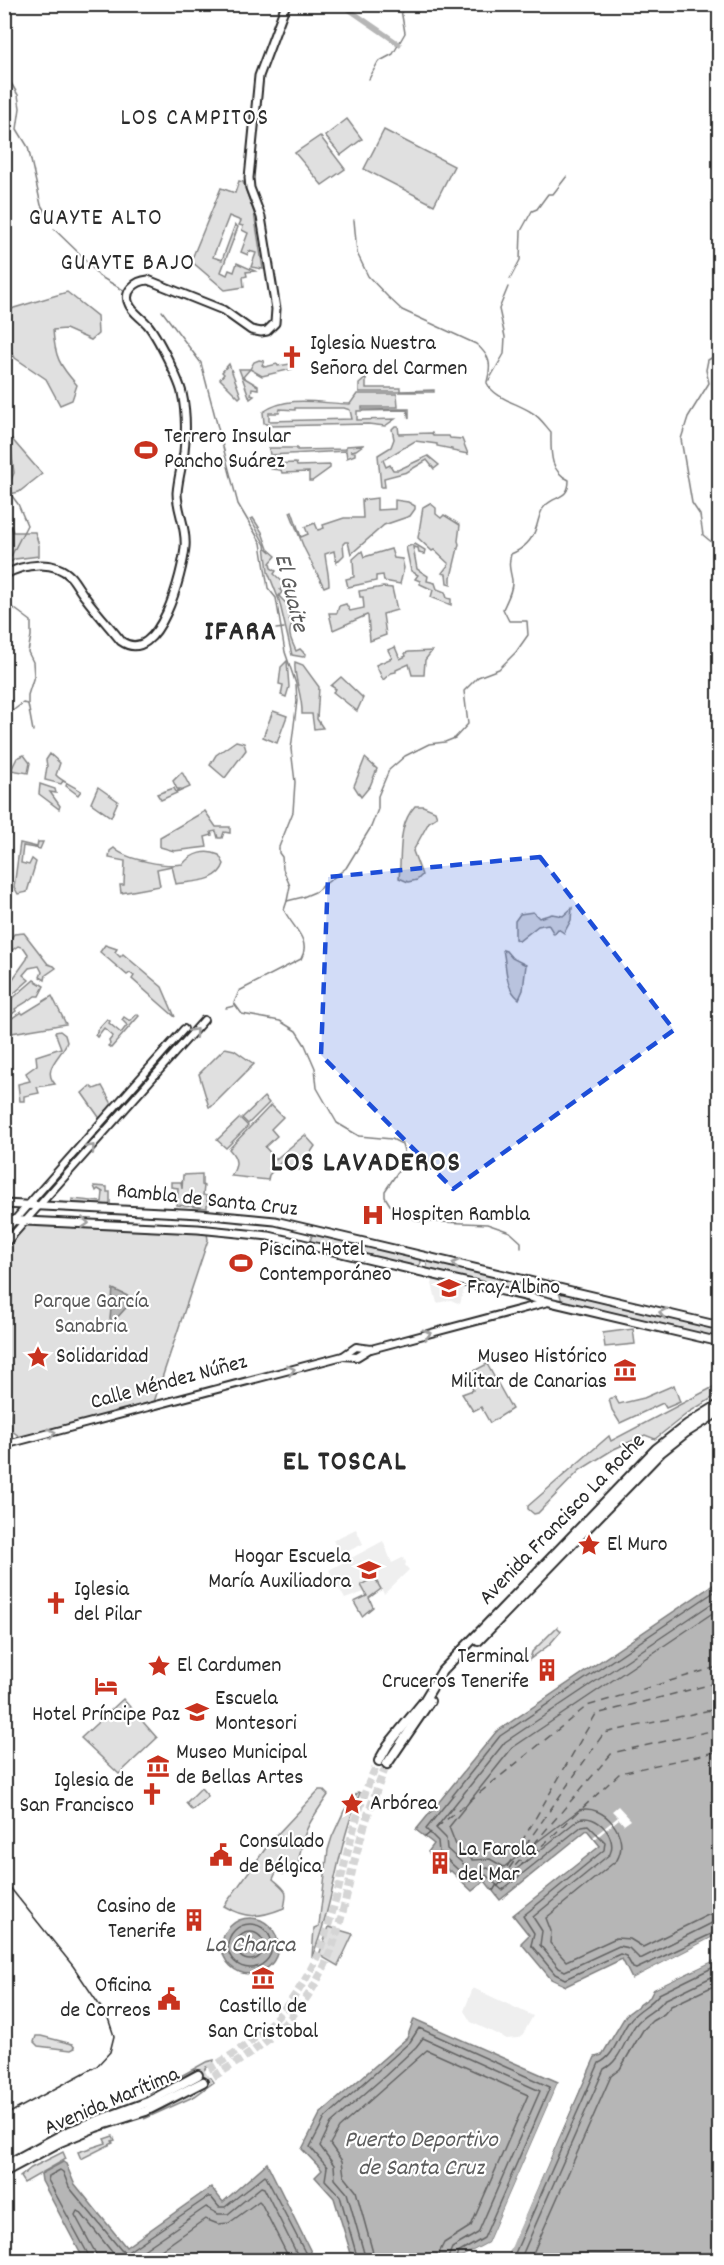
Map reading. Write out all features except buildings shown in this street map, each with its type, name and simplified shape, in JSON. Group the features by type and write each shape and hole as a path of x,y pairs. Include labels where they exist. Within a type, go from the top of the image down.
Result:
{"main road":[{"path":"4,574 31,566 54,567 63,571 71,577 84,597 121,641 133,647 155,633 161,625 175,592 185,546 177,494 184,449 182,390 153,332 129,304 129,290 137,282 148,280 223,310 256,332 267,331 275,323 276,309 261,217 250,188 249,178 260,76 286,4"},
{"name":"Rambla de Santa Cruz","path":"4,1204 211,1215 282,1223 720,1326"},
{"path":"211,1215 214,1231"},
{"name":"Rambla de Santa Cruz","path":"4,1220 269,1236 720,1342"},
{"path":"421,1272 423,1256"},
{"path":"546,1301 544,1293 551,1286 558,1304"},
{"name":"Avenida Francisco La Roche","path":"444,1673 656,1449 687,1424 720,1404"},
{"name":"Avenida Francisco La Roche","path":"444,1673 661,1452 685,1432 720,1411"},
{"path":"383,1762 388,1745 444,1673"},
{"name":"Avenida Marítima","path":"4,2166 67,2132 148,2103 200,2078 146,2111 96,2127 60,2142 4,2172"}],"street":[{"path":"4,1245 204,1020"},
{"path":"4,1232 184,1029"},
{"name":"Calle Méndez Núñez","path":"4,1446 343,1356 357,1357 371,1349 546,1301"},
{"name":"Calle Méndez Núñez","path":"343,1356 353,1346 371,1349"}],"highlighted area":[{"path":"540,857 674,1030 453,1189 321,1055 328,877"}],"shaded area":[{"name":"Fray Albino","path":"433,1277 465,1285 460,1304 451,1300 437,1303 431,1280"},
{"path":"356,1529 363,1544 340,1555 333,1540"},
{"name":"Hogar Escuela María Auxiliadora","path":"383,1541 392,1563 404,1557 403,1561 405,1560 405,1565 409,1570 384,1594 373,1575 360,1584 364,1592 345,1599 329,1570"},
{"path":"473,1988 533,2016 523,2034 518,2038 507,2039 471,2022 464,2011"}],"green space":[{"path":"347,119 362,139 341,155 325,136"},
{"path":"384,130 454,166 434,205 364,169"},
{"path":"320,136 345,169 322,185 295,153"},
{"path":"239,181 243,182 254,213 263,269 251,267 256,253 249,251 248,255 241,252 248,233 242,230 243,226 239,225 241,221 229,216 213,257 222,260 235,225 238,227 221,272 227,275 229,270 234,272 237,263 255,271 246,272 247,276 243,277 244,287 225,290 191,261 221,188 235,193"},
{"path":"67,292 97,316 98,334 91,340 66,329 53,330 59,360 77,385 72,400 60,405 46,379 15,358 5,341 5,314 14,308"},
{"path":"259,360 264,361 262,365 265,367 290,364 292,369 262,376 250,369 254,362"},
{"path":"229,364 241,396 239,398 220,379 224,374 222,372"},
{"path":"239,369 250,369 243,377 258,386 258,389 252,388 251,395 254,396 250,399"},
{"path":"366,378 366,388 400,388 400,391 434,390 434,392 359,392 359,384"},
{"path":"357,394 397,394 398,407 362,407 362,409 409,409 409,419 407,410 357,411 357,420 395,419 385,426 368,424 270,426 264,423 263,412 284,403 306,401 350,404","holes":["344,408 350,410 352,419 269,421 269,413 279,413 280,409"]},
{"path":"398,426 399,434 432,433 433,436 462,439 468,454 452,451 452,449 437,446 437,444 415,441 383,460 386,467 390,465 393,470 398,470 428,456 439,465 434,469 427,460 407,472 384,478 385,487 381,487 378,455 391,447 394,439 392,429"},
{"path":"4,430 42,474 19,492 5,495"},
{"path":"363,445 350,451 355,452 355,455 347,458 346,451 270,455 269,448 346,449 346,446"},
{"path":"296,463 297,466 330,465 330,468 309,481 309,472 282,473 281,470 271,469 270,464"},
{"path":"377,498 377,510 395,509 395,500 408,502 415,506 415,509 410,516 384,525 351,554 348,542 345,542 343,544 344,555 336,563 334,551 325,554 329,585 324,587 304,548 290,512 292,511 301,537 308,534 305,527 315,523 318,530 324,528 323,525 344,518 363,518 362,500"},
{"path":"430,503 436,508 436,514 441,518 444,515 460,525 459,544 451,584 447,583 446,574 442,573 449,564 418,538 423,507"},
{"path":"4,509 13,532 35,532 39,545 39,556 15,559 5,566"},
{"path":"253,518 262,532 268,549 276,556 270,563 271,568 285,584 279,596 294,612 289,619 293,623 290,637 296,651 300,649 306,655 303,657 292,655 279,600 268,572 265,545 251,519"},
{"path":"415,544 425,550 424,554 419,553 418,548 413,547 417,569 428,576 427,581 435,583 437,589 445,592 447,598 451,599 451,605 431,597 433,590 415,579 418,575 411,571 406,547"},
{"path":"391,549 394,558 402,559 404,568 400,584 384,581 383,575 376,576 376,581 348,587 346,579 354,577 353,559 362,551 364,557"},
{"path":"383,587 392,588 397,610 383,614 386,635 370,641 367,615 333,630 329,613 337,613 339,606 346,604 350,611 364,608 363,597 360,597 359,591"},
{"path":"395,647 400,659 409,652 432,651 425,660 424,675 412,675 409,664 383,680 376,665 392,658 388,650"},
{"path":"287,661 289,687 286,697 281,695 283,685 279,684 281,667"},
{"path":"295,662 303,665 319,687 317,719 323,728 314,729 312,714 302,714"},
{"path":"341,677 363,698 357,711 333,692 336,689 331,686"},
{"path":"273,711 287,716 277,743 263,737"},
{"path":"236,741 244,743 246,750 225,778 210,765 216,755"},
{"path":"50,754 60,763 56,775 81,791 78,795 63,781 61,784 45,780 46,760"},
{"path":"24,755 30,763 28,773 11,770 17,758"},
{"path":"365,758 377,769 370,786 361,797 354,786"},
{"path":"182,772 190,787 161,800 157,794 174,788 176,792 180,789 177,789 173,781"},
{"path":"40,784 55,789 56,793 50,792 60,806 59,809 39,794"},
{"path":"98,787 118,801 111,817 91,803"},
{"path":"415,806 423,806 435,811 437,817 429,822 413,851 422,875 417,880 408,882 399,878 401,840 405,822"},
{"path":"205,811 216,827 230,827 230,833 224,832 222,838 218,838 216,831 211,832 212,835 205,837 207,847 174,851 160,847 160,837"},
{"path":"38,842 43,842 40,849 23,846 21,863 29,865 32,859 36,862 27,892 18,894 14,887 20,843 37,847"},
{"path":"114,848 128,856 147,862 176,865 183,864 195,855 209,852 219,855 224,864 221,870 211,878 176,884 172,866 157,869 160,886 121,893 120,885 124,885 125,861 109,858 110,851"},
{"path":"572,908 571,920 564,933 558,929 554,934 548,924 538,926 519,941 515,939 515,921 520,914 533,912 539,918 552,914 563,916"},
{"path":"24,933 48,964 56,968 46,975 45,980 40,977 42,972 39,966 29,968 23,975 29,980 5,1001 5,990 27,959 28,954 24,948 18,946 5,955 5,946 14,934"},
{"path":"105,945 117,949 115,952 120,957 123,954 162,987 175,1017 132,979 134,976 130,973 127,975 100,952"},
{"path":"503,950 526,965 523,990 519,999 508,982"},
{"path":"34,980 44,986 39,996 35,996 15,1009 16,1011 5,1019 5,1005"},
{"path":"52,996 66,1024 5,1034 5,1023"},
{"path":"137,1014 139,1016 111,1048 108,1046 113,1036 104,1028 97,1037 95,1035 107,1019 121,1033 127,1025 122,1020 124,1017 130,1021"},
{"path":"60,1031 65,1035 67,1042 51,1068 51,1078 55,1084 37,1087 39,1093 24,1096 24,1101 20,1101 18,1084 30,1081 26,1073 37,1065 36,1056 61,1048 55,1032"},
{"path":"225,1048 234,1050 254,1064 209,1107 199,1074"},
{"path":"90,1086 94,1089 102,1086 113,1106 101,1120 82,1093"},
{"path":"264,1097 269,1103 248,1124 242,1118"},
{"path":"271,1105 283,1117 271,1129 277,1136 265,1147 276,1159 305,1135 315,1146 299,1170 282,1161 269,1175 268,1180 231,1176 236,1162 229,1149"},
{"path":"240,1118 248,1126 226,1148 217,1140"},
{"path":"202,1174 203,1195 207,1196 207,1208 177,1205 178,1188 171,1187 171,1182 181,1182 182,1189 183,1175"},
{"path":"94,1186 107,1187 107,1192 110,1192 110,1205 72,1203 72,1199 102,1202 103,1192 98,1189 96,1191"},
{"name":"Parque García Sanabria","path":"27,1222 207,1233 208,1240 153,1405 20,1437 11,1430 4,1344 4,1247"},
{"path":"313,1233 419,1258 421,1262 418,1268 312,1244 310,1241"},
{"path":"428,1260 541,1286 542,1293 539,1297 426,1270"},
{"path":"559,1291 719,1329 719,1340 562,1302"},
{"path":"633,1329 635,1344 605,1347 603,1333"},
{"path":"487,1364 512,1409 490,1423 481,1407 473,1411 462,1394 473,1390 468,1374"},
{"path":"719,1384 719,1394 689,1412 655,1439 645,1435 614,1449 580,1470 538,1513 534,1514 528,1509 528,1506 609,1436 611,1441"},
{"path":"674,1385 680,1402 666,1408 663,1403 620,1423 612,1410 609,1399 615,1397 619,1404 644,1398"},
{"path":"374,1577 381,1589 369,1598 373,1607 362,1616 354,1602 367,1596 361,1585"},
{"path":"557,1627 561,1631 549,1645 530,1659 532,1652"},
{"path":"123,1699 157,1738 119,1774 81,1738"},
{"path":"201,1788 208,1796 192,1810 186,1803"},
{"path":"319,1790 323,1790 328,1795 307,1829 298,1867 286,1866 283,1874 277,1870 273,1879 285,1891 284,1908 253,1916 224,1906 271,1841"},
{"path":"358,1792 360,1793 346,1834 326,1916 312,1957 314,1928 319,1926 328,1850 344,1811"},
{"path":"329,1927 353,1934 338,1966 319,1955"},
{"path":"36,2036 72,2044 75,2048 71,2050 38,2046 34,2042"},
{"path":"214,2060 213,2065 206,2067 203,2073 205,2077 211,2078 214,2082 195,2096 144,2119 205,2086 195,2070 151,2095 150,2093 206,2062"},
{"path":"113,2136 115,2140 112,2141 113,2143 81,2159 78,2152 106,2143 104,2139"},
{"path":"63,2152 66,2159 24,2183 20,2177 31,2168"}],"water":[{"path":"113,1289 134,1299 114,1321 110,1319"},
{"path":"719,1581 719,1934 632,1979 622,1959 566,1986 551,1979 521,1943 529,1935 513,1915 600,1846 587,1830 500,1900 485,1881 472,1891 451,1871 449,1872 438,1858 436,1860 428,1852 434,1844 416,1830 496,1732"},
{"name":"La Charca","path":"250,1918 261,1920 270,1926 276,1935 278,1946 276,1957 270,1966 261,1972 250,1974 239,1972 230,1966 224,1957 222,1946 224,1935 230,1926 239,1920"},
{"path":"719,1958 719,2260 505,2260 595,2057 602,2055 626,2015 650,1997 654,1989"},
{"name":"Puerto Deportivo de Santa Cruz","path":"414,2019 558,2082 488,2243 456,2260 353,2260 334,2198 315,2177 322,2170 302,2149 320,2114 407,2038"},
{"path":"63,2162 74,2183 126,2247 211,2187 223,2202 267,2163 315,2260 84,2260 42,2181 41,2174"}],"pier":[{"path":"618,1806 631,1820 624,1825 619,1819 595,1839 593,1837 618,1817 612,1811"},
{"path":"719,1934 720,1938 633,1981 632,1979"},
{"path":"720,1955 719,1958 649,1991 653,1986"},
{"path":"558,2082 561,2084 491,2244 463,2260 456,2260 488,2243"},
{"path":"577,2090 579,2091 506,2260 502,2260"}],"waterway":[{"path":"341,4 399,44"},
{"path":"369,79 378,62 393,54 405,33 400,4"},
{"name":"El Guaite","path":"4,71 18,95 20,108 17,129 28,147 41,205 51,221"},
{"path":"510,279 520,260 521,231 532,211 537,209 548,194 553,194 567,176"},
{"path":"354,220 357,253 368,276 402,310 476,344 489,361 487,382"},
{"name":"El Guaite","path":"54,229 99,276 125,291"},
{"path":"489,380 504,354 505,337 499,309 508,287"},
{"name":"El Guaite","path":"162,311 201,363 238,504 261,543 268,588 276,598 285,652 296,684 297,701 291,749 295,782 293,812 279,847 283,869 290,886 287,901"},
{"path":"720,346 715,356 708,360 706,370 709,383 688,417 681,439 692,503 700,515 703,535 720,549"},
{"path":"487,383 495,393 534,414 551,432 552,460 558,472 569,480 567,491 543,508 529,541 511,554 509,564 512,587 503,609 509,621 527,621 528,635 516,652 499,669 478,677 464,691 468,724 455,738 429,744 405,756 389,770 378,796 378,809 371,827 346,868 315,892 287,901 284,910 303,940 304,952 301,959 239,991 234,1003 242,1014 280,1021 296,1031 315,1068 317,1088 337,1123 359,1136 392,1139 402,1144 405,1154 401,1167 385,1191 385,1197 390,1205 418,1221 487,1224 510,1232 521,1242 521,1248"},
{"path":"5,568 27,525 18,504 9,492 9,484 14,473 11,450"},
{"path":"4,605 15,609 31,621 28,652 33,662 34,676 28,695 28,704 33,731"},
{"name":"El Guaite","path":"276,629 284,628"},
{"path":"4,704 11,712 23,703 27,704"},
{"path":"226,1008 234,1006"}],"ferry route":[{"path":"425,1837 587,1706 720,1666"},
{"path":"493,1891 596,1714 720,1682"},
{"path":"501,1880 604,1733 720,1708"},
{"path":"497,1887 612,1753 720,1729"},
{"path":"501,1884 620,1773 720,1751"}],"tunnel":[{"path":"198,2075 260,2033 293,1998 306,1978 326,1932 355,1824 369,1782 379,1761"},
{"path":"203,2082 237,2062 284,2025 309,1994 319,1977 337,1934 362,1835 387,1764"}],"tram line":[{"path":"4,1880 73,1966 108,2018 114,2036 110,2052 97,2066 4,2116"}],"place":[{"name":"Iglesia Nuestra Señora del Carmen","path":"292,357"},
{"name":"Terrero Insular Pancho Suárez","path":"146,450"},
{"name":"Hospiten Rambla","path":"373,1215"},
{"name":"Piscina Hotel Contemporáneo","path":"241,1263"},
{"name":"Fray Albino","path":"449,1288"},
{"name":"Solidaridad","path":"38,1357"},
{"name":"Museo Histórico Militar de Canarias","path":"625,1370"},
{"name":"El Muro","path":"589,1545"},
{"name":"Hogar Escuela María Auxiliadora","path":"369,1570"},
{"name":"Iglesia del Pilar","path":"56,1603"},
{"name":"El Cardumen","path":"159,1666"},
{"name":"Terminal Cruceros Tenerife","path":"547,1670"},
{"name":"Hotel Príncipe Paz","path":"106,1686"},
{"name":"Escuela Montesori","path":"197,1712"},
{"name":"Museo Municipal de Bellas Artes","path":"158,1766"},
{"name":"Iglesia de San Francisco","path":"152,1794"},
{"name":"Arbórea","path":"352,1804"},
{"name":"Consulado de Bélgica","path":"221,1855"},
{"name":"La Farola del Mar","path":"440,1863"},
{"name":"Casino de Tenerife","path":"194,1920"},
{"name":"Castillo de San Cristobal","path":"263,1978"},
{"name":"Oficina de Correos","path":"169,1999"}],"district":[{"name":"LOS CAMPITOS","path":"195,119"},
{"name":"GUAYTE ALTO","path":"96,219"},
{"name":"GUAYTE BAJO","path":"128,264"},
{"name":"IFARA","path":"241,634"},
{"name":"LOS LAVADEROS","path":"366,1165"},
{"name":"EL TOSCAL","path":"345,1464"}]}
